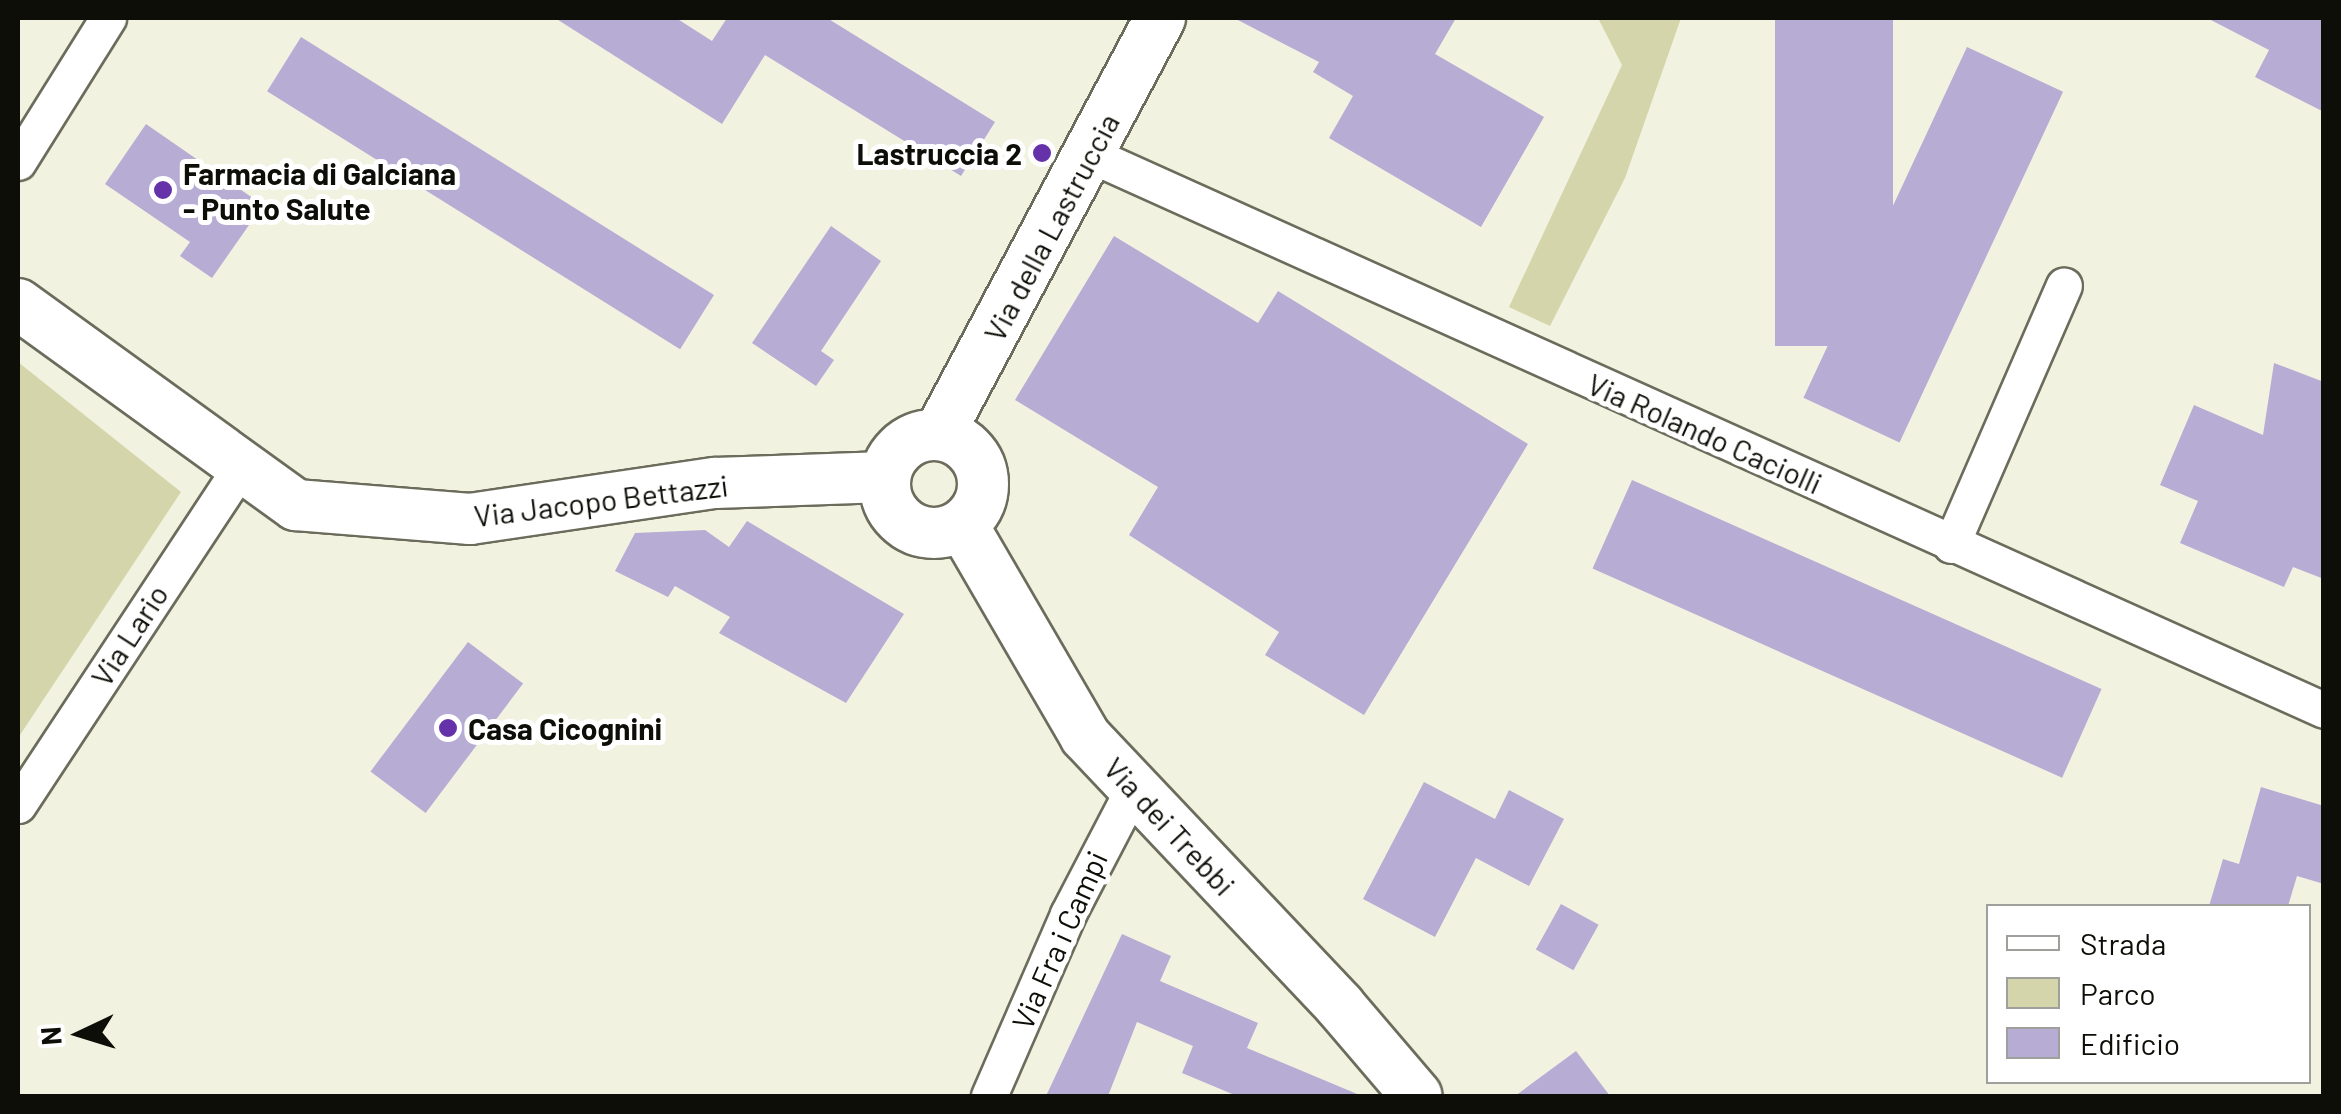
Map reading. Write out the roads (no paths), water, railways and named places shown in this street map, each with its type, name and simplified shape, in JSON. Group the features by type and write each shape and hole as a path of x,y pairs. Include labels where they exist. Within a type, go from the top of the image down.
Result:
{"street":[{"path":"18,162 108,18"},
{"name":"Via della Lastruccia","path":"939,434 1160,18"},
{"name":"Via Rolando Caciolli","path":"1088,154 2324,710"},
{"path":"1951,544 2064,284"},
{"name":"Via Jacopo Bettazzi","path":"18,304 296,505 470,519 715,484 885,477"},
{"path":"939,434 974,454 982,472 977,510 963,526 945,533 908,527 894,514 885,477 910,441 939,434"},
{"name":"Via Lario","path":"18,806 242,465"},
{"name":"Via dei Trebbi","path":"963,526 1084,736 1340,1006 1417,1096"},
{"name":"Via Fra i Campi","path":"989,1096 1068,914 1134,787"}],"place":[{"name":"Lastruccia 2","path":"1042,153"},
{"name":"Farmacia di Galciana - Punto Salute","path":"163,190"},
{"name":"Casa Cicognini","path":"448,728"}]}
